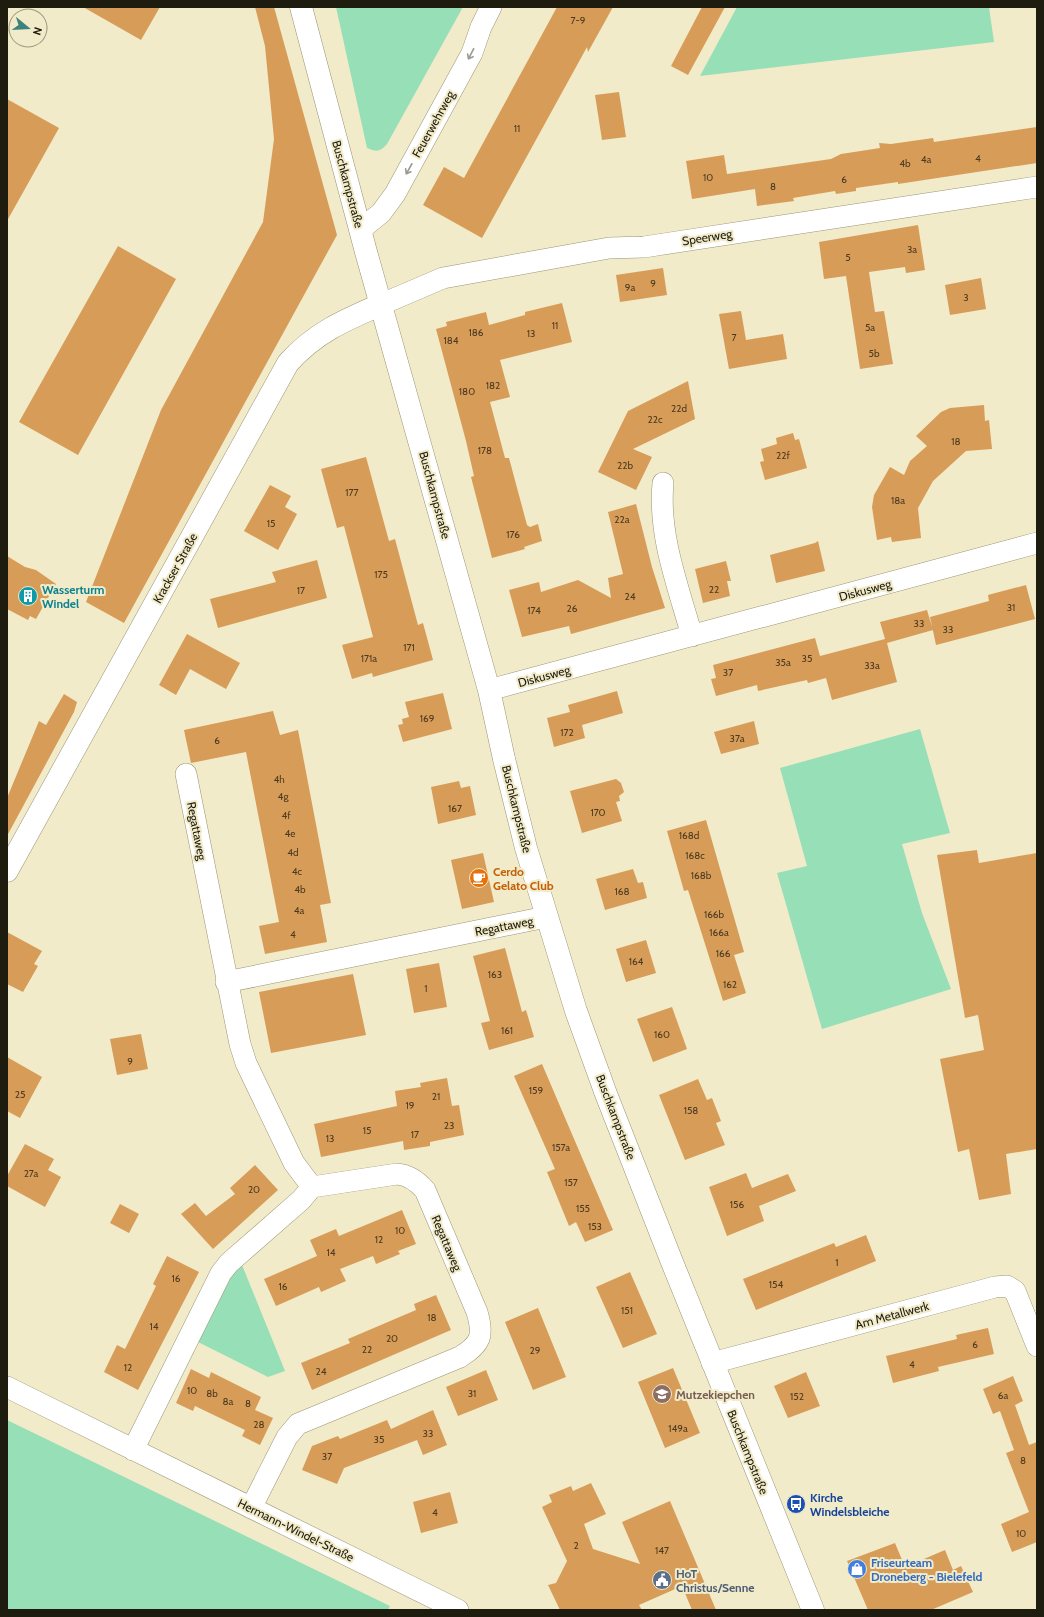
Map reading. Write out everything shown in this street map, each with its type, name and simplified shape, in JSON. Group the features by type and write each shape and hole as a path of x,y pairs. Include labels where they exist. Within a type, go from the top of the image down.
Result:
{"main road":[{"name":"Buschkampstraße","path":"301,7 360,230 382,304 489,690 526,848 546,917 572,998 606,1094 712,1363 813,1610"},
{"name":"Krackser Straße","path":"7,871 288,363 302,347 317,336 340,322 382,304"}],"street":[{"name":"Feuerwehrweg","path":"360,230 382,213 395,194 472,53 488,13"},
{"name":"Speerweg","path":"382,304 444,278 589,251 616,247 644,247 1037,188"},
{"path":"663,483 661,501 665,538 692,636"},
{"name":"Diskusweg","path":"489,690 1037,543"},
{"name":"Regattaweg","path":"186,774 226,982 240,1044 246,1063 294,1163 312,1187 397,1174 405,1175 419,1184 425,1190 481,1324 481,1337 473,1349 460,1357 298,1424 287,1437 251,1508"},
{"name":"Regattaweg","path":"226,982 546,917"},
{"path":"133,1450 221,1273 229,1263 301,1200 312,1187"},
{"name":"Am Metallwerk","path":"712,1363 995,1287 1007,1286 1015,1291 1037,1346"},
{"name":"Hermann-Windel-Straße","path":"7,1388 458,1610"}],"green space":[{"path":"336,7 463,7 387,144 380,150 375,151 367,148"},
{"path":"737,7 989,7 994,42 700,76"},
{"path":"920,729 950,833 902,844 922,913 951,989 822,1029 777,873 807,866 780,768"},
{"path":"242,1265 285,1371 268,1377 196,1341 235,1270"},
{"path":"7,1420 390,1606 388,1610 7,1610"}],"building":[{"path":"83,7 160,7 141,40"},
{"path":"255,7 274,7 337,235 124,623 86,602 161,410 263,222 274,139 265,46"},
{"path":"557,7 613,7 588,52 587,47 482,238 423,205 444,167 464,178"},
{"path":"702,7 725,7 688,75 671,66"},
{"path":"619,92 626,137 602,140 595,95"},
{"path":"7,99 59,128 7,221"},
{"path":"1037,127 1037,163 898,184 898,182 856,188 856,191 836,194 835,191 793,198 794,201 757,206 755,189 692,199 686,161 724,155 727,174 831,159 841,154 880,148 879,143 891,144 933,138 934,142"},
{"path":"918,225 925,270 906,273 905,267 869,272 875,312 884,311 893,364 860,369 846,276 824,279 819,242"},
{"path":"118,246 176,279 78,455 19,422"},
{"path":"663,268 667,295 620,302 616,275"},
{"path":"981,278 986,309 950,315 945,285"},
{"path":"562,303 572,342 500,360 510,397 490,402 505,458 509,458 527,525 530,527 538,524 542,541 524,547 525,549 492,558 471,477 474,476 466,441 436,329 447,326 446,322 486,312 489,325 525,315 525,312"},
{"path":"741,311 746,340 783,334 787,359 729,369 719,314"},
{"path":"688,381 695,419 633,449 652,457 636,490 598,472 628,411"},
{"path":"984,405 985,421 989,420 992,449 966,451 933,481 918,508 921,538 892,542 891,537 877,540 872,507 874,495 890,467 904,475 910,461 927,446 916,436 941,412 950,408"},
{"path":"793,433 795,440 799,439 807,468 765,480 760,462 764,461 761,449 777,444 776,438"},
{"path":"366,457 389,541 395,539 418,625 423,623 433,660 373,677 372,673 352,679 342,645 373,637 344,526 337,528 321,469"},
{"path":"270,485 291,496 285,507 297,514 278,550 244,531"},
{"path":"636,504 652,567 665,608 571,634 569,626 522,637 509,590 539,582 541,592 578,580 611,598 608,578 623,574 608,512"},
{"path":"818,541 825,571 776,583 770,555"},
{"name":"Wasserturm Windel","path":"7,556 25,567 36,570 56,584 36,619 30,616 28,620 7,609"},
{"path":"317,560 327,598 218,628 210,599 276,582 272,572"},
{"path":"726,561 731,581 727,581 730,596 703,603 695,569"},
{"path":"1026,585 1035,619 936,645 930,617 989,601 988,595"},
{"path":"927,610 933,630 887,643 897,682 832,700 826,678 808,683 807,680 758,691 757,685 716,696 711,679 716,678 713,665 815,638 820,656 885,639 880,622"},
{"path":"187,634 240,663 226,689 190,669 176,695 159,685"},
{"path":"617,691 623,713 582,725 585,738 554,747 547,718 570,712 568,705"},
{"path":"443,693 452,729 403,742 398,725 403,724 402,719 409,717 405,702"},
{"path":"64,694 77,702 74,712 7,836 7,798 39,721 46,725"},
{"path":"273,711 280,735 298,730 331,903 320,905 327,942 265,954 259,926 279,922 246,752 191,763 184,730"},
{"path":"754,721 759,744 721,754 714,732"},
{"path":"616,779 621,783 624,792 619,796 620,801 616,802 622,821 582,833 570,791"},
{"path":"459,781 461,788 470,786 476,815 438,824 431,787"},
{"path":"706,820 744,952 734,955 746,993 723,1001 688,890 684,891 667,831"},
{"path":"977,850 979,863 1037,853 1037,1149 1006,1154 1011,1194 979,1200 969,1149 958,1152 940,1059 984,1050 978,1015 965,1018 937,855"},
{"path":"483,853 494,902 462,909 451,860"},
{"path":"633,869 638,883 643,882 647,898 605,910 596,879"},
{"path":"7,932 42,951 34,964 38,966 23,992 7,984"},
{"path":"646,940 656,973 626,982 616,949"},
{"path":"505,948 522,1012 526,1010 534,1037 489,1050 481,1023 490,1021 473,956"},
{"path":"439,963 447,1007 414,1013 406,969"},
{"path":"353,974 366,1035 271,1053 259,992"},
{"path":"672,1007 687,1049 653,1062 637,1019"},
{"path":"141,1034 148,1069 117,1075 110,1039"},
{"path":"7,1057 42,1077 20,1118 7,1111"},
{"path":"542,1064 613,1230 585,1242 576,1222 569,1226 547,1172 555,1169 514,1076"},
{"path":"447,1078 452,1106 459,1105 464,1135 430,1142 430,1146 404,1150 403,1141 321,1157 314,1124 397,1106 395,1091 421,1087 420,1083"},
{"path":"698,1079 707,1100 712,1098 721,1121 716,1123 725,1145 685,1160 659,1095"},
{"path":"25,1144 54,1159 48,1170 61,1177 45,1207 7,1186 7,1176"},
{"path":"255,1165 278,1190 213,1249 181,1214 195,1203 206,1216 235,1194 230,1188"},
{"path":"746,1173 752,1188 788,1174 796,1191 759,1206 764,1221 727,1236 709,1187"},
{"path":"120,1204 139,1214 129,1233 110,1223"},
{"path":"402,1210 416,1244 398,1251 400,1254 376,1264 373,1256 340,1269 346,1281 321,1292 319,1287 276,1306 264,1279 317,1256 310,1240 336,1229 339,1236"},
{"path":"866,1235 876,1261 756,1310 743,1279 834,1243 836,1247"},
{"path":"167,1256 199,1272 138,1390 104,1372 117,1345 125,1349 156,1286 153,1284"},
{"path":"630,1272 657,1334 623,1348 596,1287"},
{"path":"436,1295 451,1330 312,1390 301,1363 350,1343 348,1339 416,1310 414,1304"},
{"path":"538,1308 566,1377 533,1390 505,1322"},
{"path":"988,1328 994,1354 938,1367 939,1371 893,1383 886,1356 957,1339 956,1335"},
{"path":"673,1368 700,1433 665,1448 638,1382"},
{"path":"191,1369 209,1378 211,1372 261,1397 255,1410 273,1418 260,1445 242,1436 245,1430 195,1406 193,1411 176,1403"},
{"path":"486,1370 498,1400 458,1416 446,1387"},
{"path":"806,1372 820,1406 788,1418 774,1386"},
{"path":"1013,1376 1023,1401 1015,1405 1029,1445 1037,1442 1037,1542 1012,1552 1001,1524 1029,1512 1006,1453 1014,1450 1000,1411 993,1414 983,1389"},
{"path":"433,1410 447,1445 423,1455 417,1440 344,1468 337,1484 302,1470 312,1446 338,1436 340,1439 387,1420 391,1429"},
{"path":"591,1483 606,1514 584,1524 593,1549 640,1564 622,1522 670,1501 716,1610 692,1610 682,1586 639,1605 642,1610 560,1610 548,1585 556,1583 567,1561 542,1507 552,1502 549,1495 571,1486 573,1491"},
{"path":"450,1492 458,1523 421,1533 413,1502"},
{"path":"895,1543 905,1567 945,1550 953,1570 961,1566 973,1592 931,1610 868,1610 847,1561"}],"place":[{"name":"Wasserturm Windel","path":"28,596"},
{"name":"Cerdo Gelato Club","path":"479,878"},
{"name":"Mutzekiepchen","path":"662,1394"},
{"name":"Kirche Windelsbleiche","path":"796,1504"},
{"name":"Friseurteam Droneberg - Bielefeld","path":"857,1569"},
{"name":"HoT Christus/Senne","path":"662,1580"}]}
